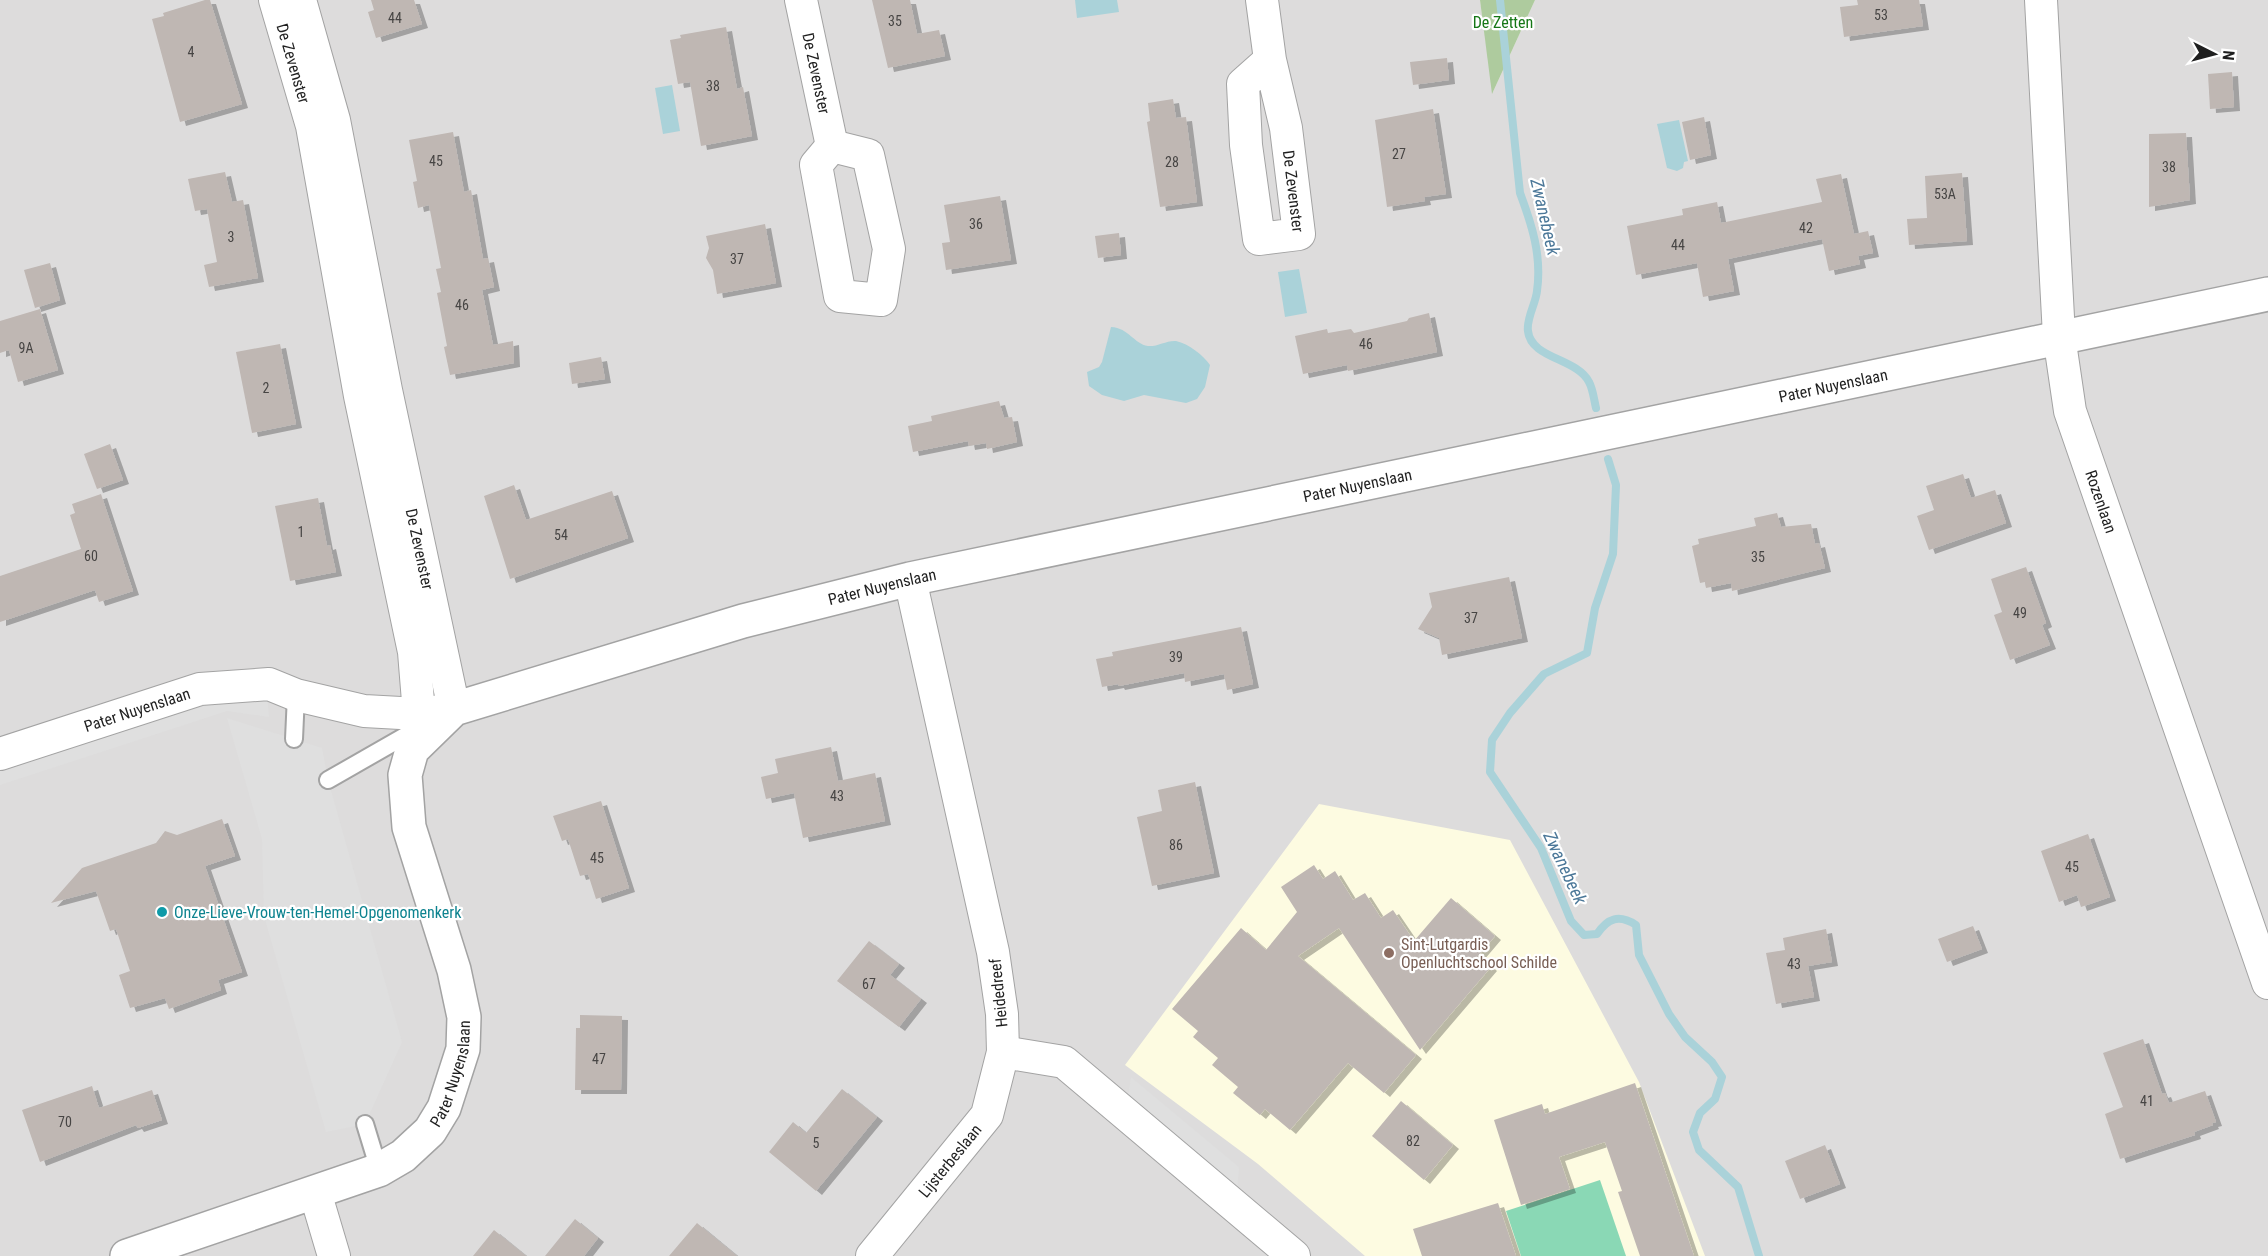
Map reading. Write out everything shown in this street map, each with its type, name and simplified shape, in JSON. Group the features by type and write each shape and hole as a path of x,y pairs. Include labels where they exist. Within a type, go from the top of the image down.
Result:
{"street":[{"name":"De Zevenster","path":"275,0 323,123"},
{"name":"De Zevenster","path":"300,0 373,393 414,652 419,714"},
{"name":"De Zevenster","path":"801,0 832,146"},
{"name":"De Zevenster","path":"1262,0 1270,60 1286,128 1299,234 1259,239 1246,145 1243,84 1270,60"},
{"name":"Rozenlaan","path":"2041,0 2059,336 2070,411 2268,983"},
{"name":"Pater Nuyenslaan","path":"0,754 200,689 269,684 296,695 364,711 419,714 454,709 743,621 910,579 2059,336 2268,294"},
{"name":"De Zevenster","path":"373,393 454,709"},
{"name":"Heidedreef","path":"910,579 993,952 1002,1014 1003,1052 1064,1062 1294,1256"},
{"name":"Pater Nuyenslaan","path":"127,1256 380,1170 403,1156 430,1131 444,1107 457,1076 463,1049 464,1017 454,970 409,826 405,775 412,750 454,709"},
{"name":"Lijsterbeslaan","path":"872,1256 987,1115 1003,1052"},
{"path":"315,1192 334,1256"}],"lane":[{"path":"294,739 296,695"},
{"path":"328,780 454,709"},
{"path":"365,1124 380,1170"}],"shaded area":[{"path":"0,0 1480,0 1493,92 1535,0 2268,0 2268,1256 0,1256"},
{"path":"267,695 269,717 227,711 0,785 0,766 213,696"},
{"path":"227,718 322,748 328,780 402,1042 365,1124 326,1132 264,916 262,839"},
{"name":"Sint-Lutgardis Openluchtschool Schilde","path":"1319,804 1510,840 1639,1082 1705,1256 1365,1256 1258,1164 1125,1065"},
{"path":"1131,1077 1239,1167 1237,1193 1127,1103"}],"green space":[{"name":"De Zetten","path":"1480,0 1535,0 1492,94"},
{"path":"1600,1180 1626,1256 1521,1256 1506,1211"}],"water":[{"path":"1075,0 1117,0 1119,12 1077,18"},
{"path":"672,85 680,131 663,134 655,88"},
{"path":"1679,120 1688,161 1684,162 1683,168 1677,171 1667,168 1657,124"},
{"path":"1299,269 1307,313 1285,317 1278,272"},
{"path":"1111,327 1122,330 1143,345 1151,346 1176,341 1191,347 1200,354 1210,365 1205,387 1197,399 1186,403 1144,395 1124,401 1102,395 1089,386 1087,372 1099,367 1102,362"}],"building":[{"path":"210,0 242,104 180,122 152,19 164,16 163,13"},
{"path":"371,0 414,0 422,24 376,38 368,12 374,10"},
{"path":"872,0 910,0 917,34 939,30 945,56 888,68"},
{"path":"1857,0 1919,0 1923,26 1844,37 1840,7 1858,5"},
{"path":"726,27 737,89 743,87 752,136 701,146 690,82 678,84 670,40 681,38 680,35"},
{"path":"1447,58 1449,80 1413,85 1410,62"},
{"path":"2232,72 2234,107 2210,109 2208,74"},
{"path":"1173,99 1176,118 1186,117 1197,202 1160,207 1147,122 1150,121 1148,103"},
{"path":"1433,109 1446,194 1424,197 1425,201 1387,207 1375,120"},
{"path":"1704,117 1711,155 1690,160 1682,122"},
{"path":"453,132 464,192 471,190 483,259 488,258 494,287 482,290 493,345 513,341 514,363 450,375 437,293 441,292 436,269 441,268 429,205 418,208 413,182 417,181 409,140"},
{"path":"2186,133 2190,200 2149,207 2149,134"},
{"path":"225,172 232,202 243,200 258,278 209,287 204,265 217,262 207,209 195,211 188,179"},
{"path":"1962,173 1967,241 1909,245 1907,219 1927,218 1925,176"},
{"path":"1841,174 1854,234 1868,231 1873,253 1858,256 1860,264 1829,271 1822,239 1728,259 1734,291 1703,297 1697,263 1636,275 1627,226 1683,215 1682,209 1717,202 1721,223 1822,202 1816,179"},
{"path":"1000,196 1011,260 946,270 942,243 950,242 944,205"},
{"path":"765,224 776,283 717,294 713,270 706,258 709,248 706,236"},
{"path":"1119,233 1121,255 1098,258 1095,236"},
{"path":"50,263 60,300 35,308 24,270"},
{"path":"40,309 58,370 18,382 9,350 0,353 0,321"},
{"path":"1429,313 1437,352 1348,371 1347,365 1303,374 1295,336 1327,329 1328,333 1351,329 1354,333 1407,321 1409,318"},
{"path":"280,344 296,424 252,433 236,352"},
{"path":"601,357 605,379 572,384 569,363"},
{"path":"999,401 1004,418 1012,417 1017,442 987,449 986,443 969,446 968,441 913,452 908,426 932,421 931,416"},
{"path":"110,444 123,480 97,489 84,454"},
{"path":"1963,474 1971,498 1995,490 2006,523 1929,550 1917,516 1934,510 1926,486"},
{"path":"514,485 526,520 612,491 628,538 510,579 484,496"},
{"path":"101,494 133,591 99,602 95,590 0,622 0,576 81,549 70,515 75,513 72,504"},
{"path":"318,498 327,546 330,545 336,572 290,581 275,506"},
{"path":"1777,513 1781,527 1811,524 1815,544 1819,543 1825,568 1732,591 1731,583 1706,588 1705,582 1700,583 1692,546 1699,544 1698,539 1756,526 1754,518"},
{"path":"2026,567 2046,623 2042,625 2050,645 2010,660 1994,615 2002,612 1991,579"},
{"path":"1509,577 1522,638 1442,655 1439,638 1418,629 1432,607 1429,593"},
{"path":"1241,627 1253,684 1227,690 1224,674 1185,682 1184,673 1119,686 1118,684 1102,687 1096,659 1113,656 1112,652"},
{"path":"831,747 838,781 875,773 885,821 803,838 794,793 766,799 761,777 778,773 775,759"},
{"path":"1195,782 1214,873 1152,886 1137,817 1162,811 1158,790"},
{"path":"601,801 629,888 596,899 588,874 580,876 568,839 562,841 553,816"},
{"name":"Onze-Lieve-Vrouw-ten-Hemel-Opgenomenkerk","path":"222,819 235,856 205,866 242,972 218,980 221,990 169,1009 165,998 130,1008 119,975 130,971 116,929 110,931 96,891 51,903 82,868 156,843 165,831 177,835"},
{"path":"2088,834 2110,897 2081,907 2077,895 2059,902 2041,851"},
{"path":"1314,865 1323,879 1335,871 1353,900 1365,893 1381,918 1393,910 1414,941 1451,898 1495,936 1478,956 1491,967 1420,1050 1339,928 1298,956 1416,1055 1384,1093 1348,1063 1290,1130 1265,1109 1260,1115 1233,1093 1238,1087 1212,1065 1218,1058 1193,1037 1198,1031 1172,1009 1241,928 1266,950 1297,912 1281,887"},
{"path":"1973,926 1982,949 1947,962 1938,939"},
{"path":"1826,929 1832,962 1808,966 1814,997 1776,1004 1766,953 1785,950 1783,938"},
{"path":"869,941 899,964 890,975 921,999 899,1027 837,981"},
{"path":"580,1015 622,1016 621,1090 575,1090 576,1028 580,1028"},
{"path":"2143,1039 2162,1094 2165,1093 2169,1103 2205,1091 2216,1122 2194,1132 2195,1135 2120,1159 2105,1114 2123,1107 2103,1053"},
{"path":"1635,1083 1694,1256 1640,1256 1618,1192 1622,1191 1605,1142 1559,1157 1570,1189 1521,1205 1494,1120 1542,1104 1545,1114"},
{"path":"92,1086 99,1108 152,1090 162,1120 138,1128 136,1125 40,1162 22,1110"},
{"path":"842,1089 877,1117 816,1191 769,1152 793,1122 806,1133"},
{"path":"1401,1101 1453,1145 1424,1180 1372,1136"},
{"path":"1825,1145 1840,1184 1800,1199 1785,1161"},
{"path":"1498,1203 1516,1256 1422,1256 1413,1229"},
{"path":"575,1219 598,1238 584,1256 545,1256"},
{"path":"697,1223 737,1256 669,1256"},
{"path":"494,1230 526,1256 473,1256"}],"waterway":[{"name":"Zwanebeek","path":"1500,0 1520,193 1537,253 1537,291 1528,321 1528,331 1537,347 1583,374 1590,385 1596,408"},
{"name":"Zwanebeek","path":"1608,459 1616,485 1613,554 1595,608 1587,653 1544,674 1510,713 1492,740 1490,772 1541,848 1571,921 1584,935 1597,934 1605,924 1614,919 1636,925 1639,955 1669,1014 1685,1037 1712,1062 1722,1077 1715,1099 1700,1113 1693,1132 1699,1150 1738,1187 1759,1256"}],"place":[{"name":"Onze-Lieve-Vrouw-ten-Hemel-Opgenomenkerk","path":"162,912"},
{"name":"Sint-Lutgardis Openluchtschool Schilde","path":"1389,953"}]}
